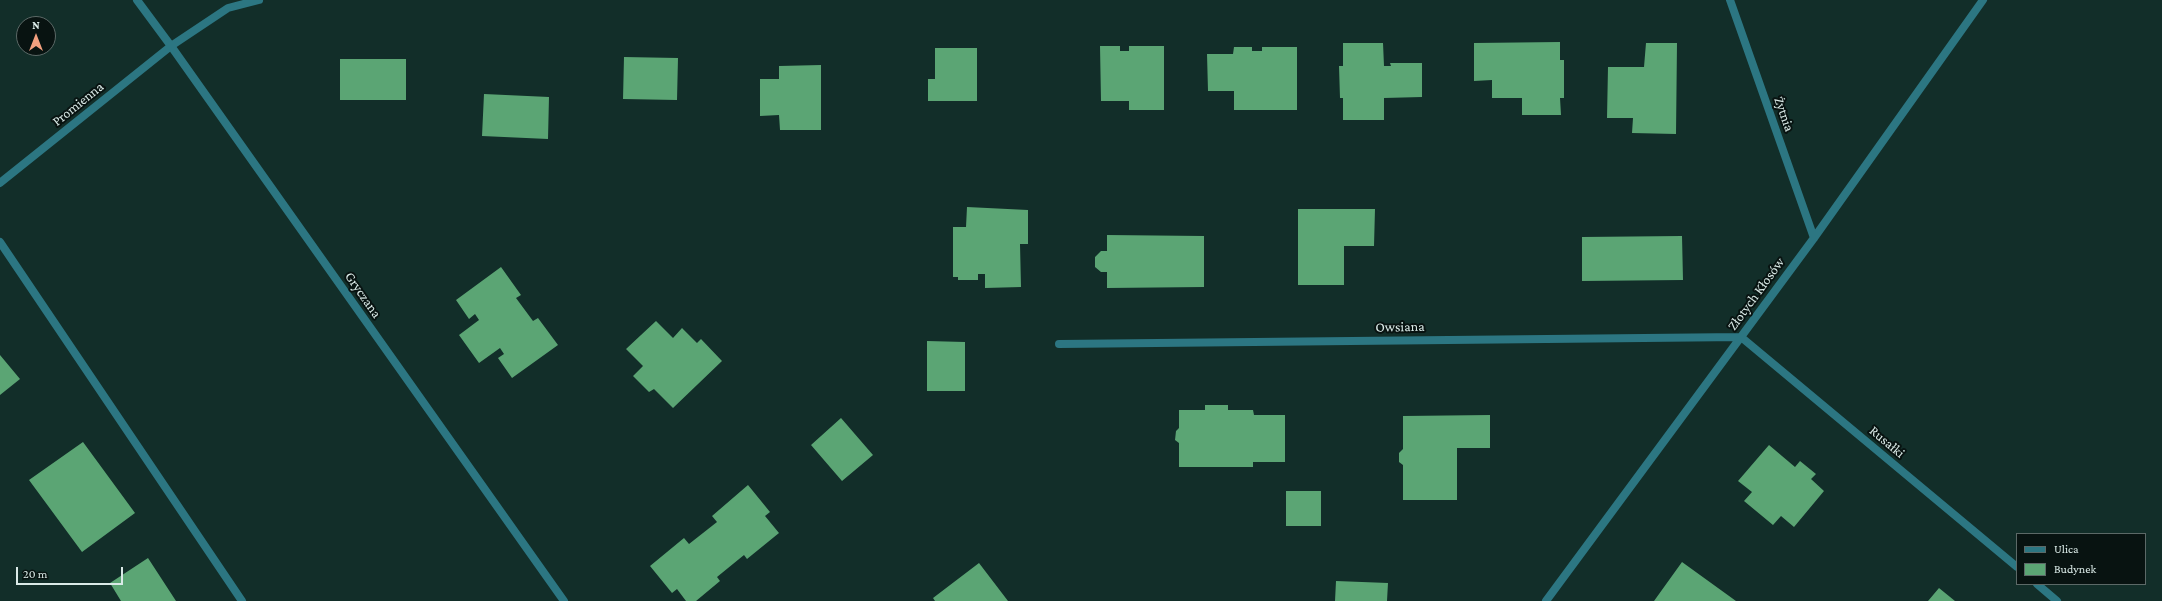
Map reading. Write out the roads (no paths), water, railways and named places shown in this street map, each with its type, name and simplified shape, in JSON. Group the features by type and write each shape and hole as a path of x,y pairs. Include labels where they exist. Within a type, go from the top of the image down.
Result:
{"street":[{"name":"Gryczana","path":"137,0 564,601"},
{"path":"171,46 228,8 259,0"},
{"name":"Żytnia","path":"1730,0 1814,238"},
{"name":"Złotych Kłosów","path":"1546,601 1814,238 1983,0"},
{"name":"Promienna","path":"0,183 171,46"},
{"path":"0,242 242,601"},
{"name":"Owsiana","path":"1059,344 1741,337"},
{"name":"Rusałki","path":"1741,337 2016,566"},
{"path":"2038,585 2057,601"}]}
